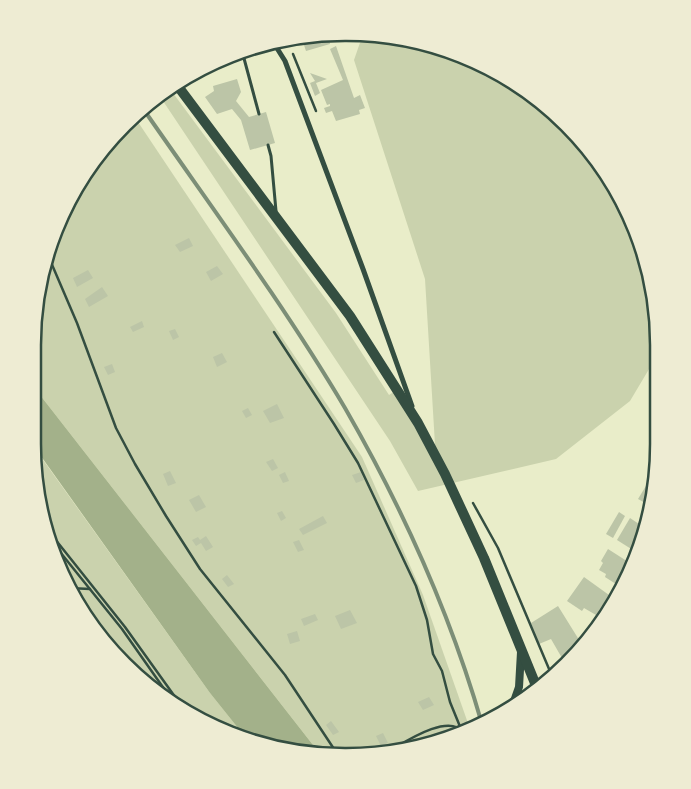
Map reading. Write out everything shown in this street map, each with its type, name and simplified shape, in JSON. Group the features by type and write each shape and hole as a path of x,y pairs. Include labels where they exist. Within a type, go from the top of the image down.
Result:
{"main road":[{"path":"181,90 350,316 418,423 464,514 535,682"}],"street":[{"path":"278,49 285,61 353,242 418,423"},
{"path":"516,695 519,687 521,648"}],"lane":[{"path":"244,58 259,114"},
{"path":"268,145 271,156 277,219"}],"path":[{"path":"52,266 77,323 116,428 148,486 200,569 285,675 333,747"},
{"path":"274,332 358,464 416,586 427,620 433,654 442,671 450,702 460,726"},
{"path":"57,542 125,627 173,694"},
{"path":"62,554 122,629 163,687"},
{"path":"78,588 90,589"},
{"path":"405,742 426,731 444,725 457,727"}],"shaded area":[{"path":"360,42 405,47 462,64 498,82 531,104 561,130 587,160 609,193 627,229 644,286 649,326 650,367 630,401 556,459 418,491 390,441 163,102 174,94 336,313 389,395 395,391 436,461 425,279 354,60"},
{"path":"138,123 362,457 423,595 468,722 443,732 405,742 346,748 314,746 41,396 41,346 44,306 57,248 82,193 93,176 104,160"},
{"path":"41,396 314,746 286,742 238,728 210,693 42,457"},
{"path":"42,458 210,693 238,728 193,707 160,685 130,659 104,629 82,596 57,541 47,503"}],"building":[{"path":"330,42 330,44 306,51 304,45"},
{"path":"336,46 354,98 360,95 365,108 359,110 360,114 336,121 332,111 326,113 324,108 330,106 330,104 327,105 321,90 343,80 330,49"},
{"path":"310,73 327,79 316,83 320,93 315,96 310,83 315,81"},
{"path":"237,79 241,92 236,101 249,117 266,112 275,143 250,150 241,120 232,109 217,114 205,97 214,91 213,86"},
{"path":"189,238 193,246 180,252 175,245"},
{"path":"217,266 223,274 211,281 206,272"},
{"path":"88,270 93,278 77,287 73,278"},
{"path":"102,287 108,296 89,307 85,299"},
{"path":"142,321 144,327 133,332 130,327"},
{"path":"175,329 179,337 173,340 169,331"},
{"path":"222,353 227,362 217,367 213,357"},
{"path":"112,364 115,372 108,375 104,367"},
{"path":"277,404 284,418 270,423 263,411"},
{"path":"248,408 252,415 246,418 242,411"},
{"path":"273,459 278,468 272,471 266,462"},
{"path":"170,471 176,483 168,486 163,474"},
{"path":"285,472 289,481 283,483 279,475"},
{"path":"361,472 364,480 356,483 352,475"},
{"path":"647,485 644,502 638,499"},
{"path":"199,495 206,507 196,512 189,500"},
{"path":"282,511 286,518 281,521 277,513"},
{"path":"619,512 625,516 613,538 606,534"},
{"path":"323,516 327,523 303,535 299,529"},
{"path":"630,518 639,524 631,549 617,540"},
{"path":"206,536 213,547 206,551 201,543 196,546 192,540 198,537 200,540"},
{"path":"299,540 304,550 298,552 293,542"},
{"path":"608,549 627,561 615,584 605,577 606,574 599,570 603,563 601,561"},
{"path":"227,575 234,584 228,587 222,579"},
{"path":"584,577 609,595 596,615 584,608 582,611 567,601"},
{"path":"558,606 578,639 562,658 551,639 539,644 531,623"},
{"path":"350,610 357,623 341,629 335,616"},
{"path":"315,614 318,620 304,626 301,619"},
{"path":"297,631 300,641 290,644 287,634"},
{"path":"429,697 434,705 423,710 418,702"},
{"path":"331,721 339,732 333,735 326,725"},
{"path":"383,733 388,743 381,745 376,736"}],"railway":[{"path":"147,115 297,332 322,370 366,445 405,522 440,601 480,716"}]}
